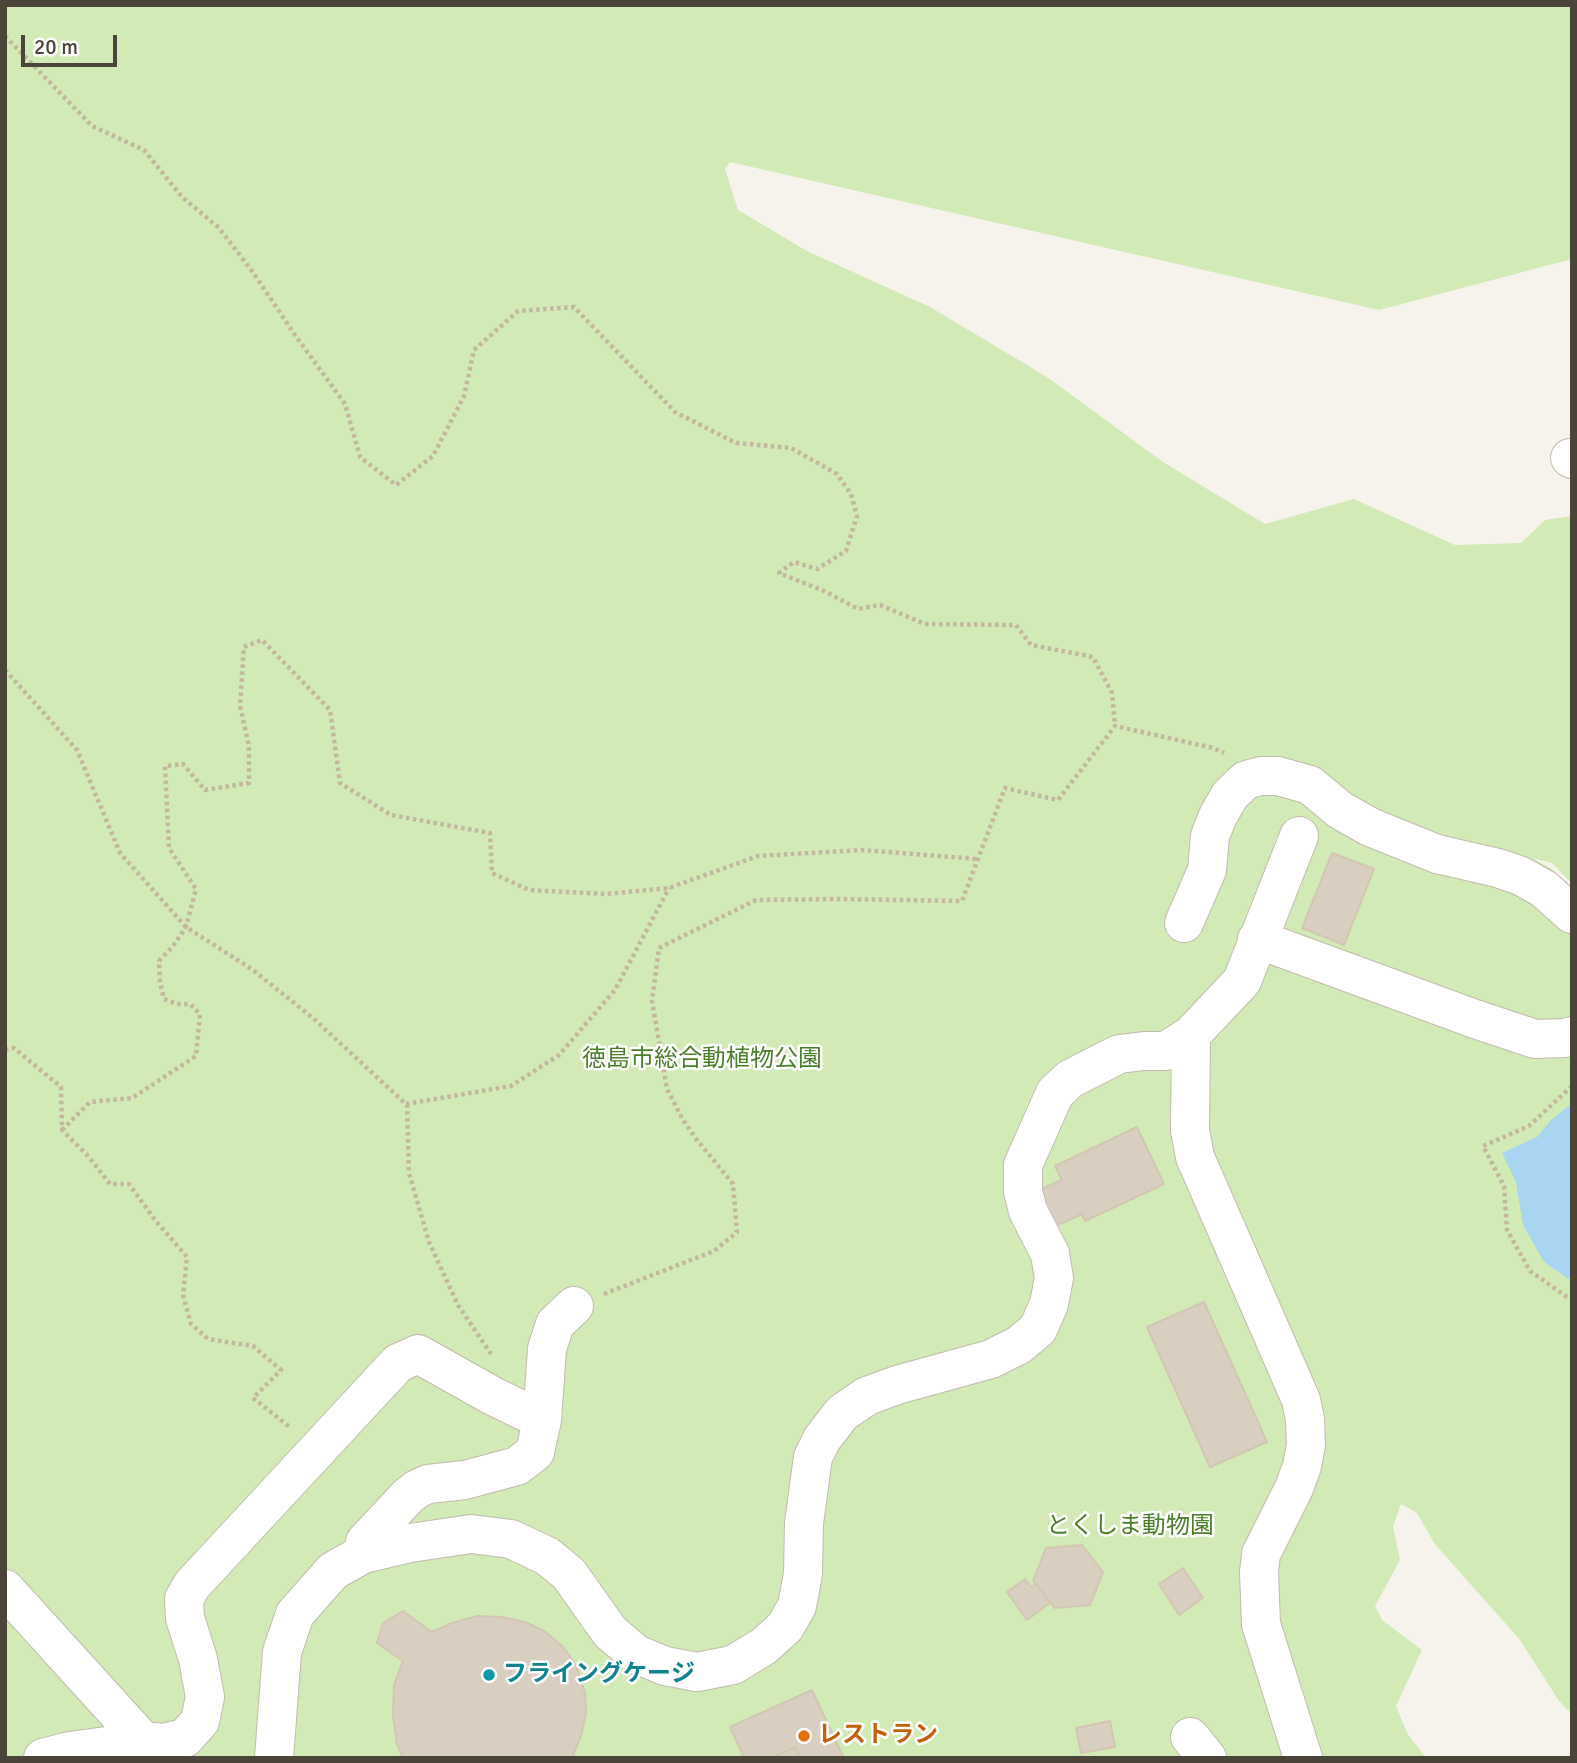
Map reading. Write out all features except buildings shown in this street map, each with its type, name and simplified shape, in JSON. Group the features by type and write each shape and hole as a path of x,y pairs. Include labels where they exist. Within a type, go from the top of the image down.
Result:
{"street":[{"path":"1184,923 1208,870 1210,836 1218,816 1230,795 1246,780 1261,776 1278,776 1310,785 1340,810 1370,827 1437,853 1521,876 1544,888 1572,914"},
{"path":"274,1758 282,1653 295,1614 333,1571 363,1554 410,1543 471,1534 511,1539 547,1556 569,1574 610,1632 636,1654 665,1666 697,1672 733,1665 764,1646 785,1627 797,1606 803,1574 804,1523 813,1457 822,1439 842,1413 867,1396 991,1359 1019,1345 1038,1329 1049,1304 1054,1278 1050,1254 1028,1211 1023,1191 1023,1165 1055,1093 1070,1079 1119,1054 1166,1051 1191,1035 1242,981 1299,836"},
{"path":"1257,939 1535,1039 1572,1036"},
{"path":"1191,1035 1190,1130 1195,1157 1301,1400 1305,1419 1306,1445 1302,1466 1261,1554 1259,1572 1261,1624 1303,1758"},
{"path":"363,1554 365,1542 417,1489 428,1484 465,1480 517,1466 535,1452 542,1420 547,1349 555,1324 574,1306"},
{"path":"43,1758 70,1751 143,1741 163,1744 185,1738 200,1721 205,1696 198,1660 185,1618 184,1599 192,1585 398,1363 418,1354 542,1420"},
{"path":"5,1589 143,1741"}],"path":[{"path":"5,36 92,126 144,150 182,197 219,228 345,404 360,457 396,485 433,456 464,396 474,350 518,311 574,307 675,412 736,443 791,448 837,474 851,494 857,516 846,551 817,569 794,562 779,573 858,608 880,605 925,624 1016,625 1031,645 1093,657 1112,693 1115,726 1058,800 1005,788 962,901 756,900 659,948 652,1001 667,1089 683,1120 733,1184 737,1232 714,1251 574,1306"},
{"path":"62,1130 90,1102 132,1098 197,1056 200,1014 190,1004 177,1004 164,999 160,982 159,961 186,927 195,889 169,848 165,766 183,764 205,790 249,783 248,746 240,706 244,647 262,640 330,710 340,783 391,815 490,833 492,873 530,890 606,894 669,888 758,856 863,850 977,859"},
{"path":"5,670 77,750 120,853 186,927 253,970 314,1018 407,1105 409,1173 429,1242 458,1305 492,1356"},
{"path":"1115,726 1213,748 1278,776"},
{"path":"405,1104 511,1086 559,1055 615,990 669,888"},
{"path":"5,1050 14,1048 61,1087 62,1130 88,1156 110,1184 129,1184 187,1257 183,1295 191,1324 208,1339 253,1346 281,1370 253,1398 317,1448"},
{"path":"1572,1086 1529,1126 1483,1146 1504,1186 1507,1230 1531,1270 1572,1298"}],"green space":[{"name":"徳島市総合動植物公園","path":"5,5 1572,5 1572,259 1379,310 730,162 725,169 738,210 807,251 930,307 1047,377 1163,462 1265,524 1354,499 1455,545 1521,543 1545,520 1572,516 1572,884 1552,863 1532,858 1552,869 1572,889 1572,1714 1559,1701 1520,1640 1434,1543 1417,1513 1401,1504 1393,1526 1400,1560 1375,1606 1382,1620 1422,1650 1396,1706 1407,1733 1426,1758 5,1758"}],"water":[{"path":"1572,1103 1572,1281 1544,1262 1523,1225 1516,1182 1502,1153 1537,1137 1550,1121"}],"place":[{"name":"フライングケージ","path":"489,1675"},
{"name":"レストラン","path":"804,1736"}],"park label":[{"name":"とくしま動物園","path":"1130,1527"}]}
